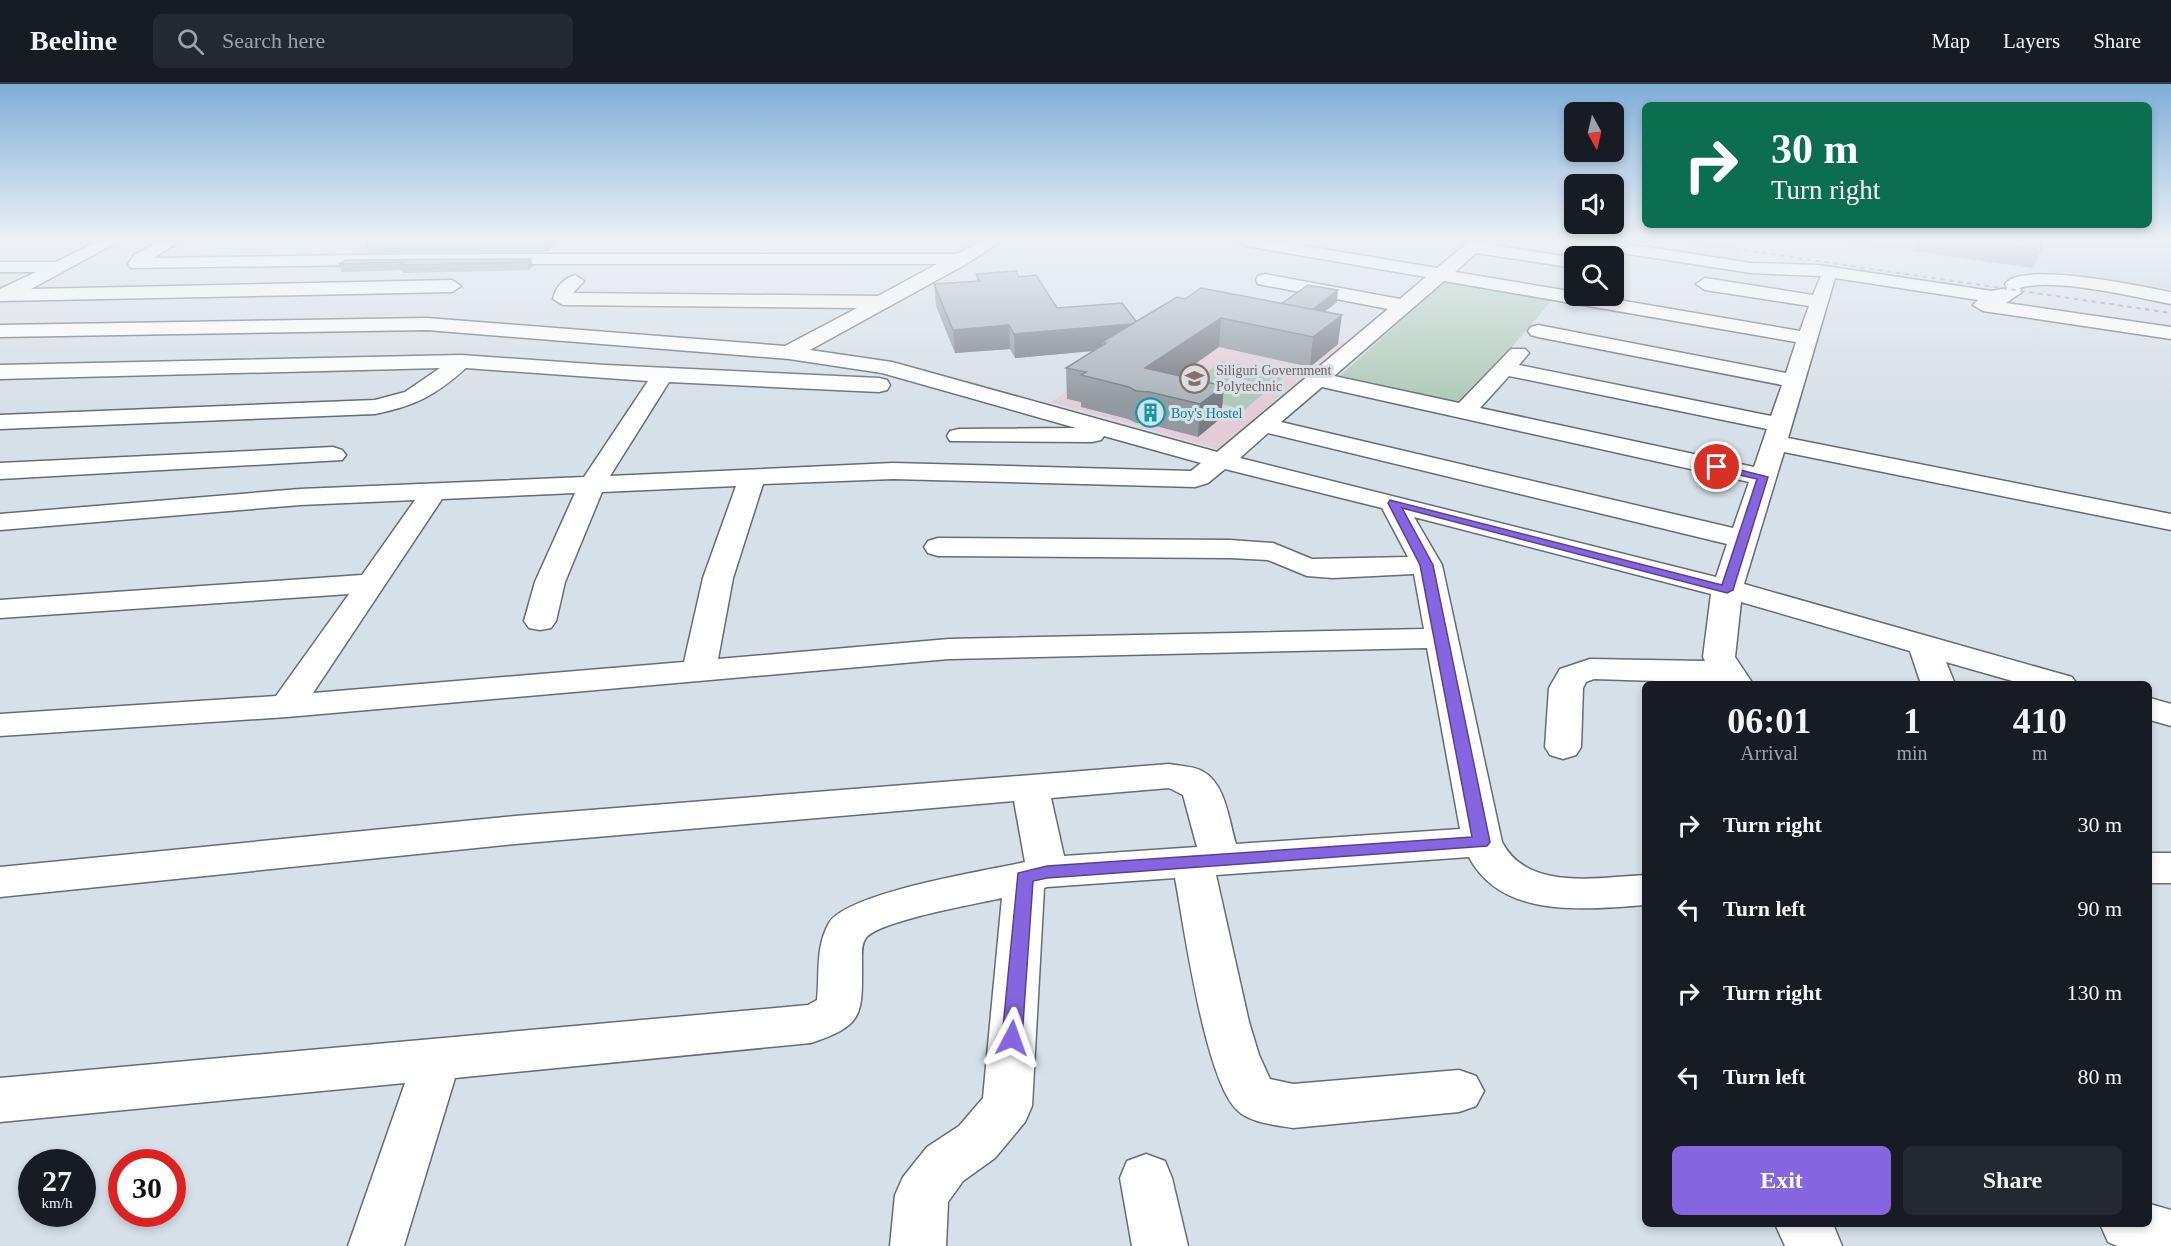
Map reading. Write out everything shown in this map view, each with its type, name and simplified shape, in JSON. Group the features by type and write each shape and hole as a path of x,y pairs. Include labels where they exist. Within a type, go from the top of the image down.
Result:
{"street":[{"path":"435,312 448,295"},
{"path":"564,295 563,299 883,302"},
{"path":"789,353 895,295"},
{"path":"1346,295 1404,306"},
{"path":"0,522 300,497 892,471 1195,479 1205,475 1212,465 1221,461 1261,422 1315,376 1416,295"},
{"path":"1731,677 1719,657 1727,590 1822,295"},
{"path":"1858,295 2171,333"},
{"path":"1982,295 2010,295"},
{"path":"2153,295 2171,298"},
{"path":"1465,411 1564,301"},
{"path":"1620,306 1808,338"},
{"path":"0,331 435,312 789,353 884,367 1221,461 1394,503 1727,590 2049,681"},
{"path":"1538,331 1794,381"},
{"path":"1340,336 1362,340"},
{"path":"0,372 461,361 662,375 967,390"},
{"path":"0,422 375,408 396,404 423,394 461,361"},
{"path":"1505,369 1777,434 2171,522"},
{"path":"540,621 550,582 592,484 662,375"},
{"path":"1315,376 1763,477"},
{"path":"1261,422 1743,539"},
{"path":"959,436 1076,437 1096,434 1103,428"},
{"path":"0,471 333,455"},
{"path":"699,670 718,579 752,477"},
{"path":"287,706 435,490"},
{"path":"1394,503 1426,565 1482,842 1494,865 1525,886 1557,893 1642,890"},
{"path":"938,547 1238,549 1274,552 1307,567 1426,565"},
{"path":"0,609 370,583"},
{"path":"0,725 287,706 949,649 1441,638"},
{"path":"1924,646 1937,681"},
{"path":"1563,747 1566,688 1572,676 1590,669 1731,677"},
{"path":"2152,710 2171,715"},
{"path":"0,882 184,861 591,822 1169,776 1189,780 1201,790 1206,861 1232,1044 1243,1078 1253,1094 1270,1103 1293,1106 1459,1090"},
{"path":"918,1246 922,1195 945,1164 977,1142 1007,1106 1036,874 1030,787"},
{"path":"0,1100 811,1024 827,1018 836,1010 840,998 841,950 845,930 857,919 876,912 1036,874 1482,842"},
{"path":"2152,868 2171,868"},
{"path":"376,1246 437,1058"},
{"path":"1146,1178 1160,1246"},
{"path":"1805,1227 1815,1246"},
{"path":"2136,1227 2171,1238"}],"shaded area":[{"name":"Siliguri Government Polytechnic","path":"1191,310 1350,343 1299,380 1218,449 1051,402"}],"green space":[{"path":"1430,295 1538,295 1554,298 1461,406 1336,379"},
{"path":"1222,361 1282,372 1285,376 1244,410 1179,393"}],"building":[{"path":"939,295 1049,295 1057,308 1122,303 1136,321 1132,324 1014,334 1009,325 953,330"},
{"path":"1190,295 1239,295 1342,315 1313,337 1221,318 1145,368 1224,386 1200,404 1150,392 1136,391 1129,387 1081,375 1086,372 1066,368 1106,343 1102,342 1177,297 1185,299"},
{"path":"1293,295 1331,295 1312,310 1281,304"}],"railway":[{"path":"2050,295 2171,313"}],"place":[{"name":"Siliguri Government Polytechnic","path":"1195,378"},
{"name":"Boy's Hostel","path":"1150,413"}],"route":[{"path":"1012,1038 1024,877 1047,872 1482,842 1426,565 1394,503 1727,590 1763,477 1717,467"}]}
